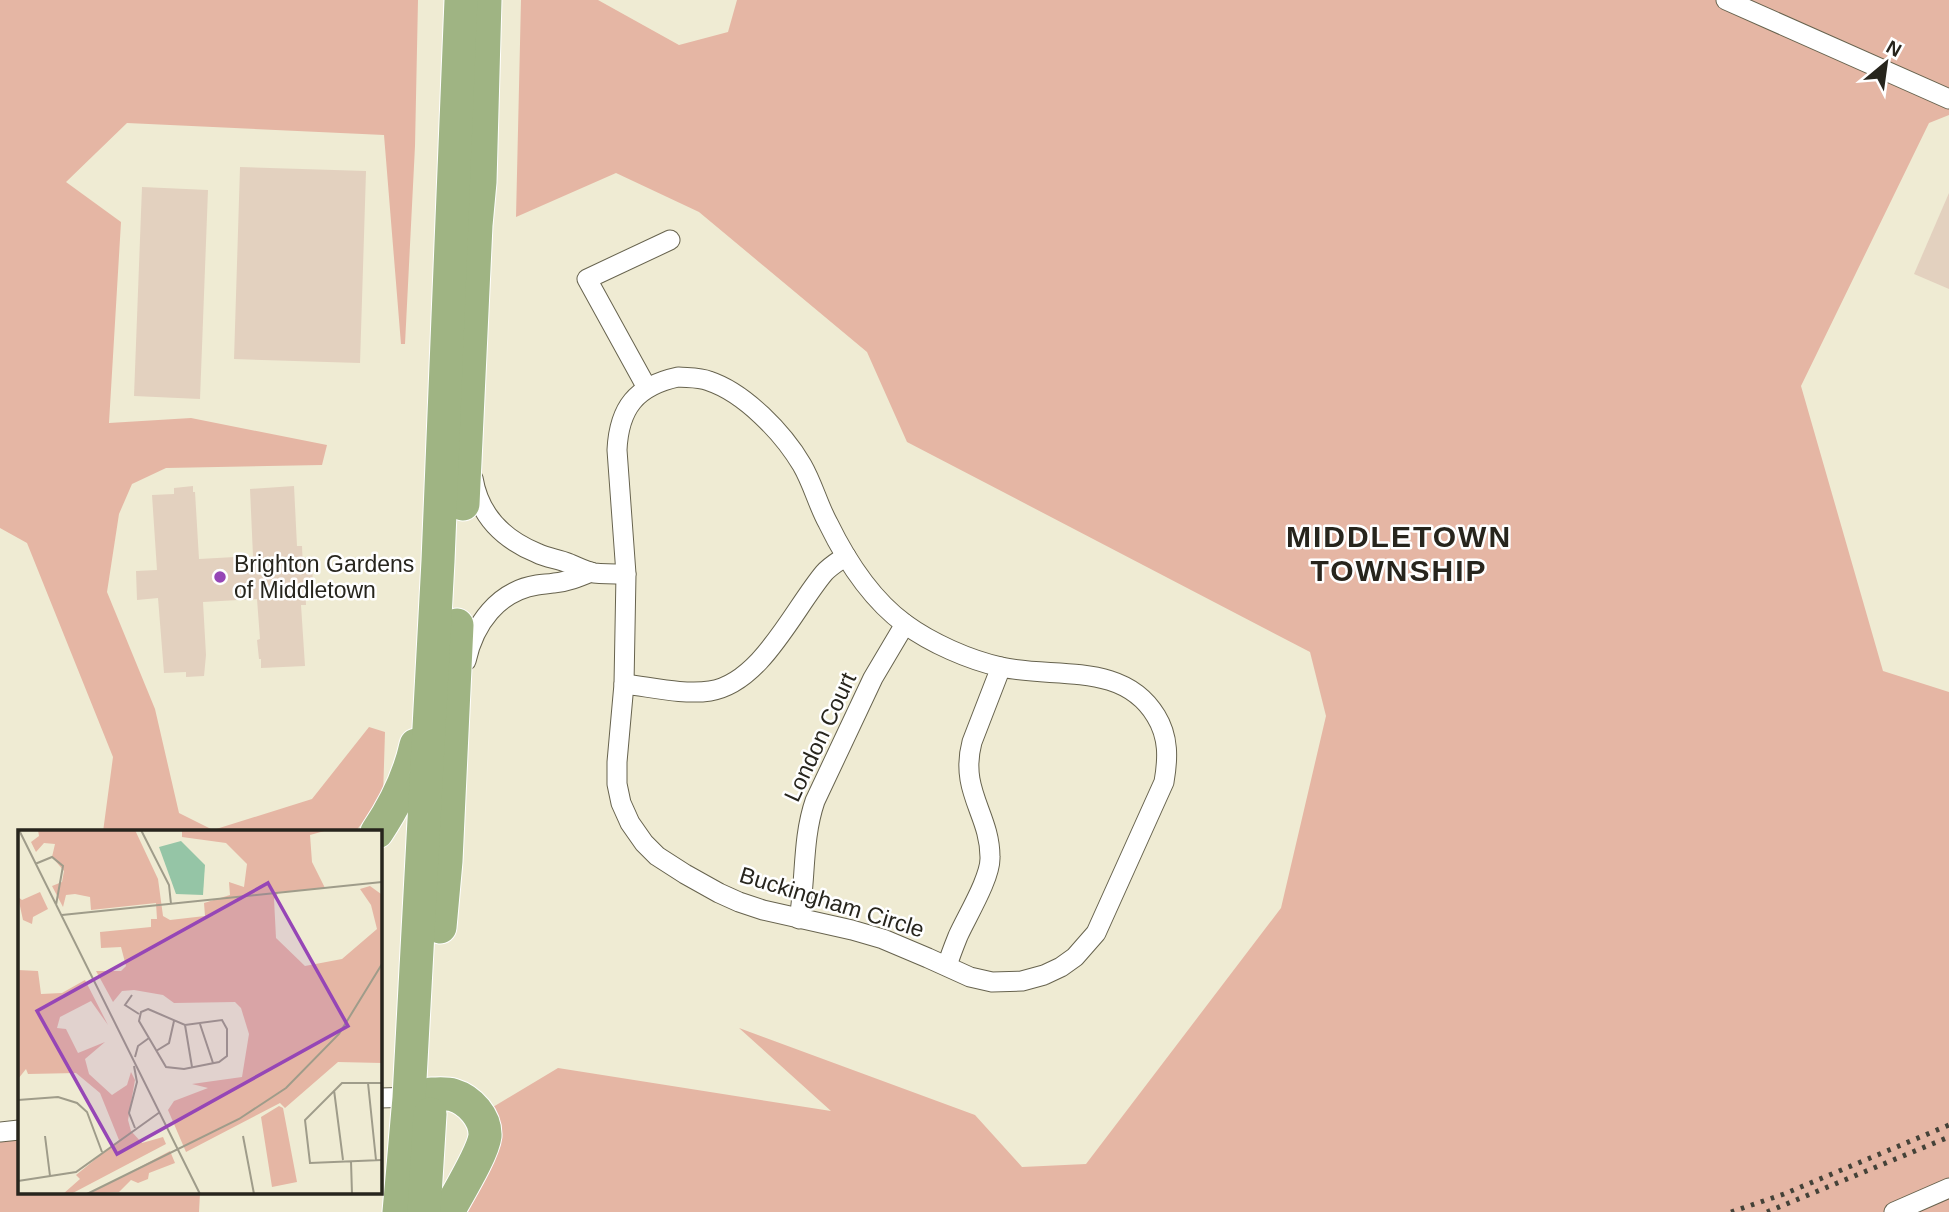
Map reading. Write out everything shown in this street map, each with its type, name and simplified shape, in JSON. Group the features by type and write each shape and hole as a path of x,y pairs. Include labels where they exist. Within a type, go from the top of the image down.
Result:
{"highway":[{"path":"398,1212 438,561 461,0"},
{"path":"424,1212 407,1096 446,861 480,182 485,0"},
{"path":"378,830 400,794 413,760 430,688"},
{"path":"407,1096 452,1094 475,1109 482,1122 485,1135 481,1148 449,1212"}],"street":[{"path":"1726,0 1949,99"},
{"path":"647,388 587,279 670,240"},
{"name":"Buckingham Circle","path":"678,377 697,378 723,387 754,409 776,430 802,466 846,556 867,587 905,624 949,649 1001,667 1095,676 1125,686 1150,706 1160,722 1168,762 1159,796 1102,923 1075,957 1044,975 1009,983 970,977 883,939 763,910 719,893 666,862 644,844 621,803 617,784 617,762 624,684 626,574 617,450 622,416 632,401 647,388 662,381 678,377"},
{"path":"467,428 475,492 481,508 495,527 516,543 539,554 592,572 626,574"},
{"path":"624,684 701,692 721,689 737,682 765,654 826,570 846,556"},
{"path":"452,731 470,646 476,631 492,607 521,589 573,580 592,572"},
{"name":"London Court","path":"799,919 809,820 873,678 905,624"},
{"path":"947,966 990,863 986,834 971,789 968,770 969,754 1001,667"},
{"path":"0,1132 18,1130"},
{"path":"1894,1212 1949,1188"}],"shaded area":[{"path":"0,0 418,0 415,146 405,344 401,344 384,135 127,123 66,182 121,222 109,423 191,418 327,445 322,465 166,468 132,484 119,514 107,592 155,709 179,813 213,830 103,830 113,757 27,543 0,528"},
{"path":"521,0 598,0 679,45 728,32 737,0 1949,0 1949,115 1929,123 1801,386 1883,671 1949,692 1949,1212 465,1212 488,1110 558,1068 831,1111 739,1028 975,1115 1022,1167 1086,1164 1281,908 1326,716 1310,652 907,442 867,352 699,212 616,173 516,217"},
{"path":"369,727 385,732 383,797 357,830 213,830 312,799"},
{"path":"18,1136 18,1194 200,1194 199,1212 0,1212 0,1139"}],"building":[{"path":"240,167 366,171 360,363 234,359"},
{"path":"142,187 208,190 200,399 134,396"},
{"path":"1949,193 1949,289 1914,274"},
{"name":"Brighton Gardens of Middletown","path":"193,486 199,559 253,556 250,489 294,486 297,546 302,546 303,569 312,568 313,582 305,583 306,605 301,605 305,666 261,668 257,640 260,639 257,599 203,602 206,655 204,676 186,677 186,672 164,673 158,598 137,600 136,571 157,570 152,495 174,494 174,488"}],"railway":[{"path":"1731,1212 1784,1194 1949,1125"},
{"path":"1767,1212 1949,1137"}],"place":[{"name":"Brighton Gardens of Middletown","path":"220,577"}],"district":[{"name":"MIDDLETOWN TOWNSHIP","path":"1399,554"}]}
